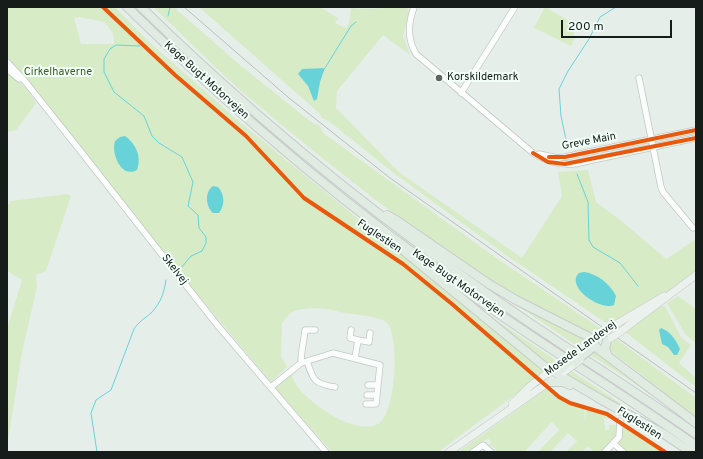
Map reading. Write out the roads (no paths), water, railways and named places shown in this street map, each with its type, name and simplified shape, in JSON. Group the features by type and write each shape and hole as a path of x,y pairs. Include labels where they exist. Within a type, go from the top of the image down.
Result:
{"highway":[{"name":"Køge Bugt Motorvejen","path":"127,7 231,105 292,157 374,223 482,302 696,446"},
{"name":"Køge Bugt Motorvejen","path":"141,7 227,87 290,142 371,207 472,284 696,434"},
{"path":"371,207 396,220 495,288 529,307 579,330 591,347 607,354 696,423"},
{"path":"374,223 412,259 547,373 602,400 664,434 691,452"},
{"path":"607,354 605,348 609,339"},
{"path":"547,373 561,370 582,351 591,347"},
{"path":"576,363 577,360 591,347"},
{"path":"561,370 602,400"}],"main road":[{"name":"Mosede Landevej","path":"591,347 613,326 673,291 696,275"},
{"name":"Mosede Landevej","path":"591,347 620,332 665,300 673,291"},
{"name":"Mosede Landevej","path":"561,370 576,363"},
{"name":"Mosede Landevej","path":"449,452 497,418 547,373"}],"street":[{"name":"Greve Main","path":"414,7 409,26 412,47 416,54 532,153 548,162 565,164 696,138"},
{"path":"461,93 515,7"},
{"name":"Skelvej","path":"7,62 27,85 218,326 326,452"},
{"name":"Skelvej","path":"7,69 27,85"},
{"path":"638,78 663,192 693,228"},
{"name":"Greve Main","path":"532,153 550,157 565,157 696,130"},
{"path":"300,363 305,330 316,330"},
{"path":"351,330 350,338 369,342 370,333"},
{"path":"355,358 358,340"},
{"path":"270,387 300,363 333,353 380,365 376,404 366,404"},
{"path":"307,361 313,378 320,385 335,387"},
{"path":"368,385 378,386"},
{"path":"367,395 377,395"},
{"path":"606,451 619,437 620,421"},
{"path":"613,443 623,452"},
{"path":"473,452 483,445 491,452"}],"water":[{"path":"325,68 320,82 317,99 314,101 308,86 298,74 302,69"},
{"path":"125,136 135,147 139,160 137,170 131,172 122,168 118,163 114,152 115,141 120,137"},
{"path":"213,186 218,187 223,197 223,203 219,213 213,213 207,200 208,192"},
{"path":"584,272 599,277 610,287 616,296 614,305 608,306 593,301 580,290 576,284 576,278 579,273"},
{"path":"661,328 670,334 677,342 680,349 677,355 674,355 668,347 662,344 659,330"}],"waterway":[{"path":"168,16 170,7"},
{"path":"568,149 561,116 559,89 568,71 589,39 600,17 616,7"},
{"path":"325,68 351,26 356,22"},
{"path":"140,46 116,45 110,49 104,59 104,72 114,92 144,116 152,136 159,143 182,157 193,182 188,206 198,215 199,228 206,237 206,243 202,251 191,256 181,268"},
{"path":"577,174 588,202 589,240 593,247 620,263 638,286"},
{"path":"97,452 91,413 96,400 111,390 134,329 158,305 166,280"}],"railway":[{"path":"184,7 289,98 390,178 696,393"}],"place":[{"name":"Korskildemark","path":"439,78"}],"park label":[{"name":"Cirkelhaverne","path":"58,73"}]}
